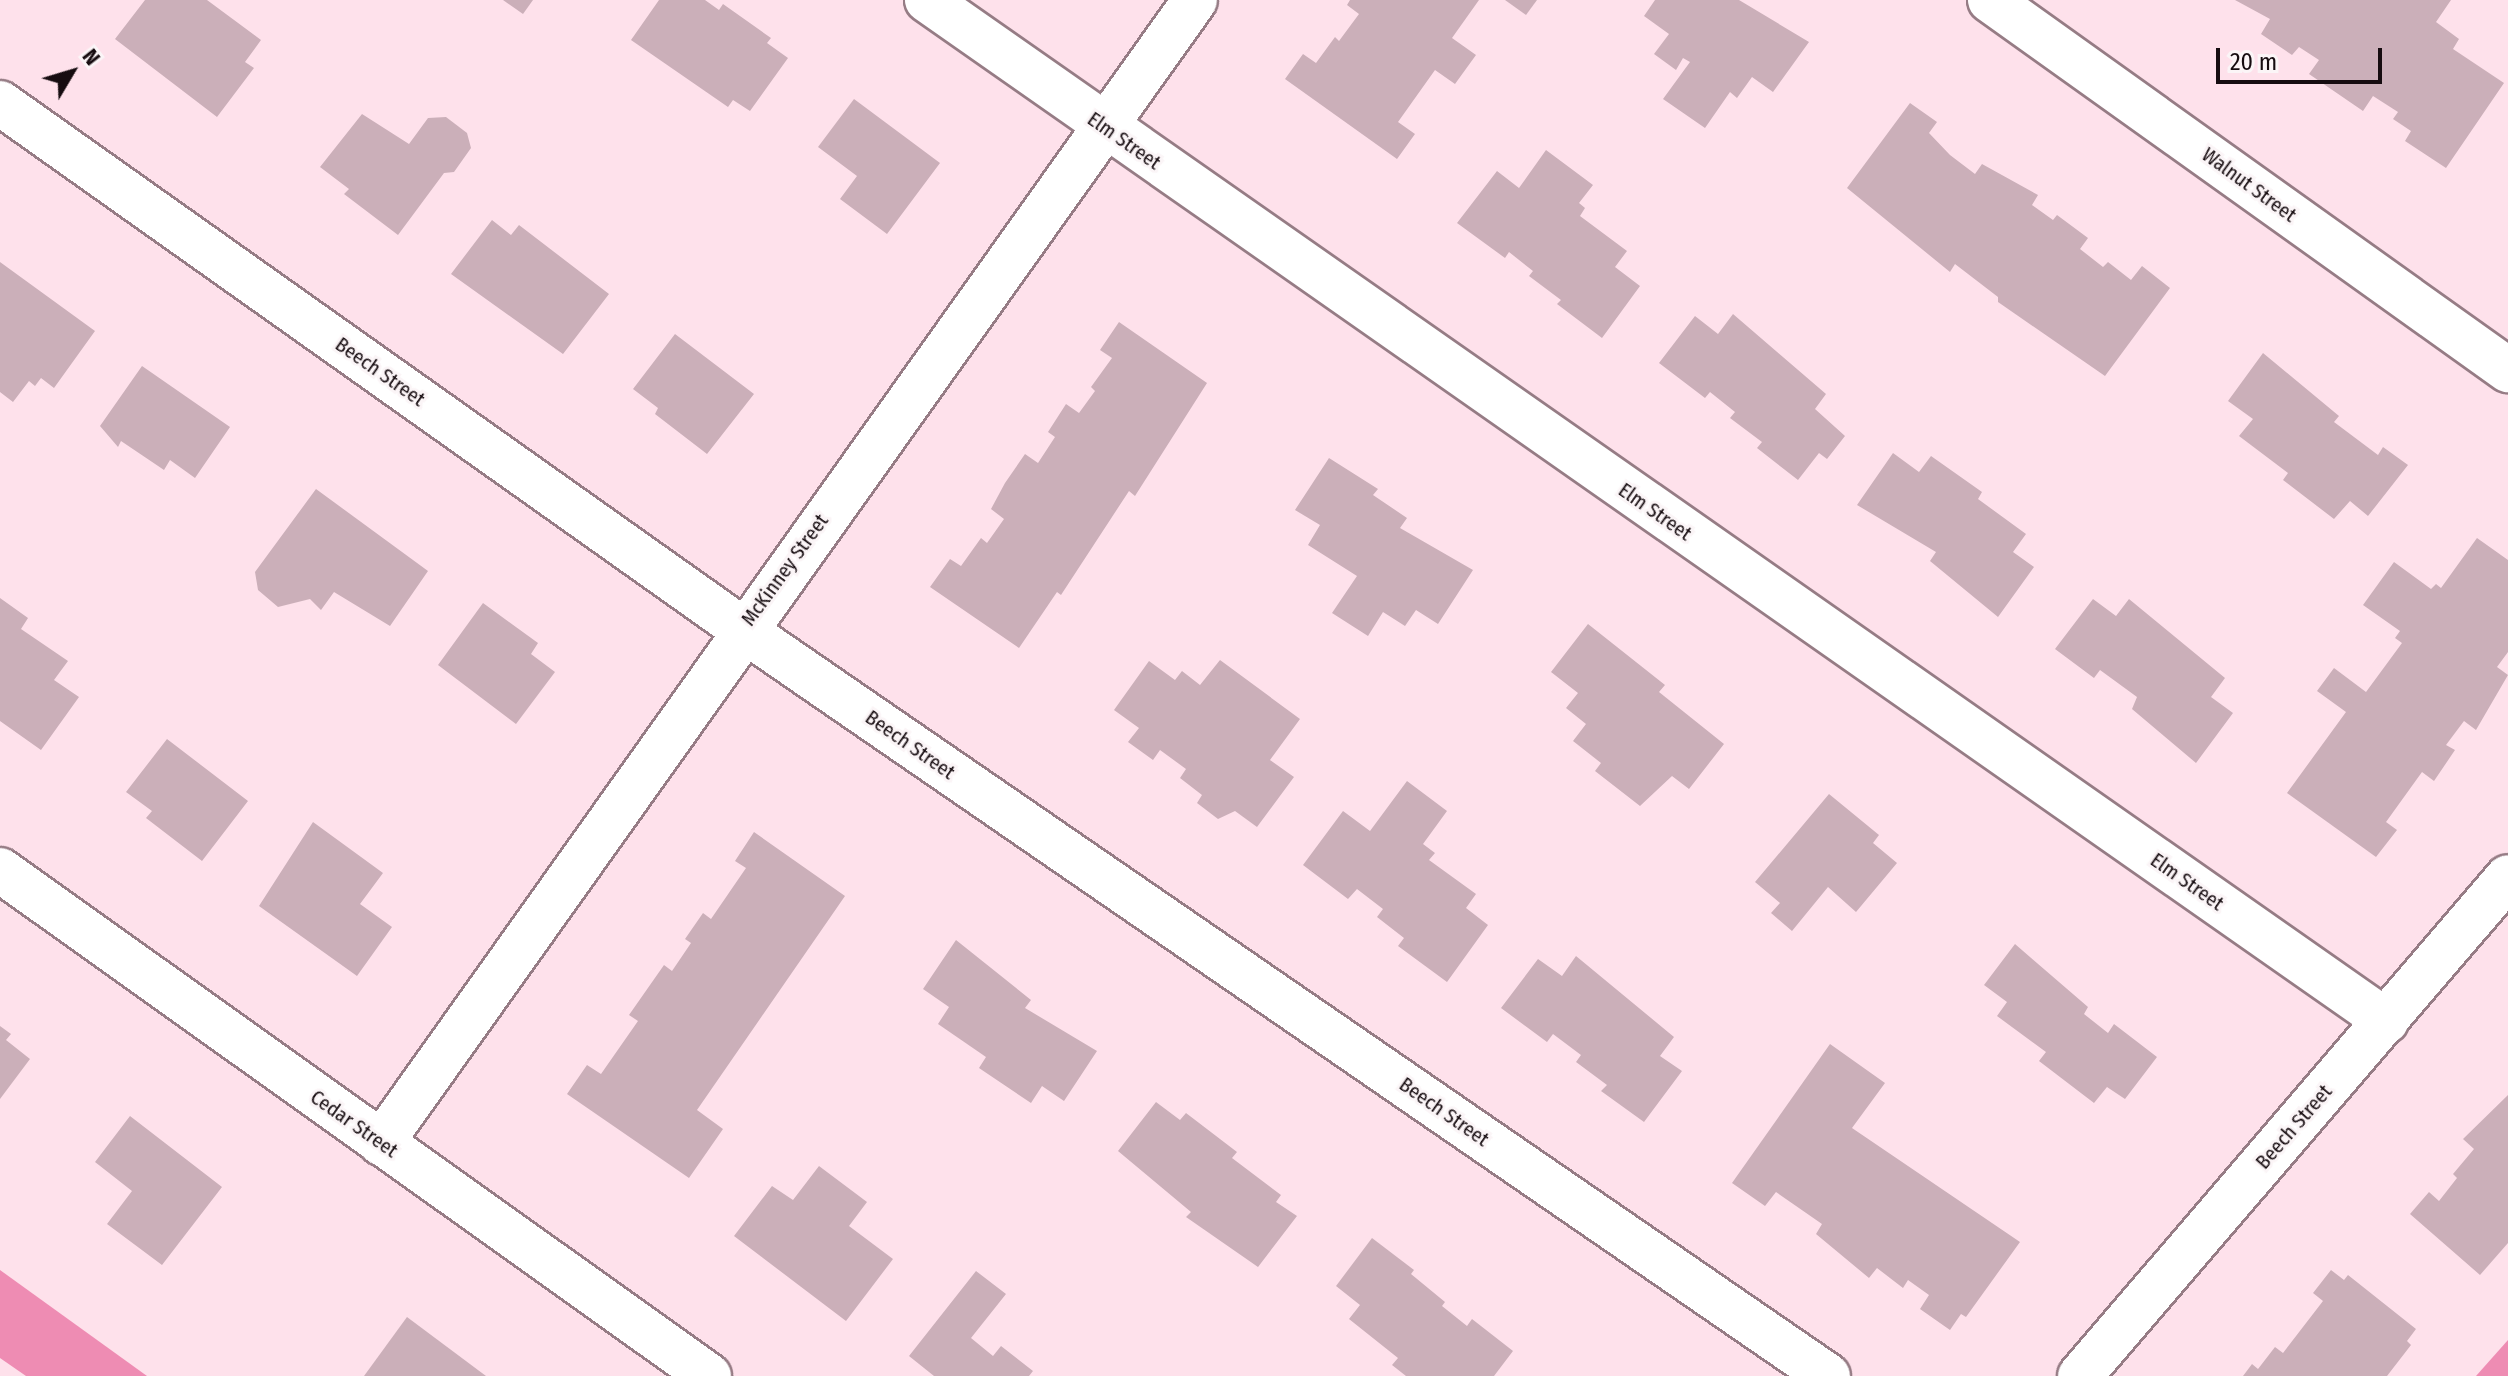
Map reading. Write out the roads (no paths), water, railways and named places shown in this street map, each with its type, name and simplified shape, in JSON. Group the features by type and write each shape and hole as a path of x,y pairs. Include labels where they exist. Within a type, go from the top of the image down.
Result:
{"street":[{"name":"Elm Street","path":"927,0 1103,127 2386,1021"},
{"name":"McKinney Street","path":"381,1143 742,629 1195,0"},
{"name":"Walnut Street","path":"1990,0 2508,370"},
{"name":"Beech Street","path":"0,103 742,629 1828,1376"},
{"name":"Cedar Street","path":"0,870 709,1376"},
{"name":"Beech Street","path":"2080,1376 2508,877"}]}
